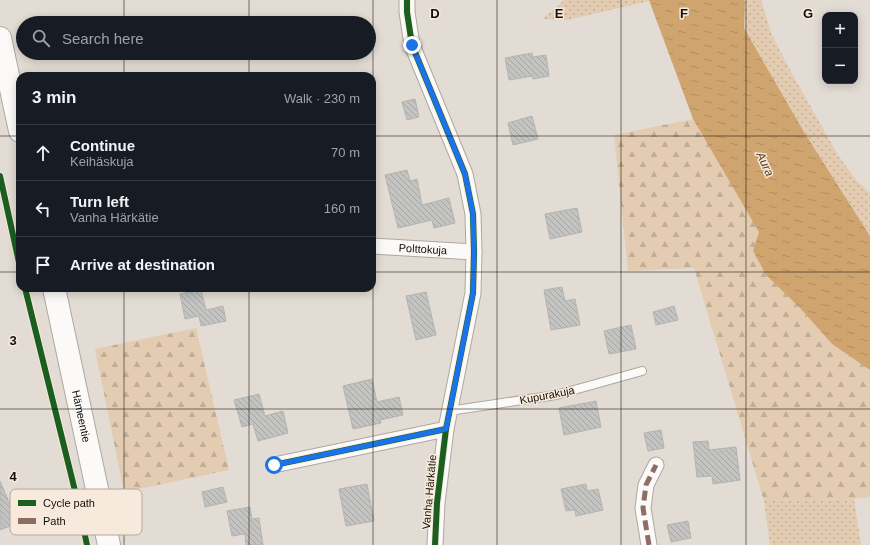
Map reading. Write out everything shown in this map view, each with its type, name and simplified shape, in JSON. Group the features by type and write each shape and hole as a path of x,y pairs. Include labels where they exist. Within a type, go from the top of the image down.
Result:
{"highway":[{"path":"0,38 16,112"},
{"name":"Hämeentie","path":"55,292 97,489"},
{"name":"Hämeentie","path":"107,535 109,545"}],"street":[{"name":"Vanha Härkätie","path":"407,0 407,12 412,45 465,174 473,214 473,293 446,429 437,504 435,545"},
{"name":"Polttokuja","path":"376,246 474,252"},
{"path":"274,465 446,429"},
{"path":"649,545 643,508 646,486 656,466"}],"lane":[{"name":"Kupurakuja","path":"450,411 556,394 642,371"}],"green space":[{"path":"564,0 650,1 567,20 542,19"},
{"path":"744,0 761,0 772,35 838,155 856,180 870,193 870,236 804,132 744,28"},
{"path":"693,119 760,233 753,251 766,275 800,308 832,344 870,370 870,497 854,499 764,501 694,268 628,271 614,135"},
{"path":"196,328 229,470 138,489 123,489 95,349"},
{"path":"854,499 861,545 770,545 764,501"}],"water":[{"name":"Aura","path":"649,0 744,0 744,28 804,132 870,236 870,370 832,344 800,308 766,275 753,251 759,232 693,119"}],"building":[{"path":"532,53 533,57 546,55 549,76 533,79 533,76 509,80 505,58"},
{"path":"415,99 419,117 407,120 402,102"},
{"path":"532,116 538,139 513,145 508,123"},
{"path":"407,170 410,181 417,179 422,205 449,198 455,223 434,228 432,220 398,228 385,175"},
{"path":"577,208 582,232 550,239 545,214"},
{"path":"562,287 565,301 575,299 580,325 551,330 544,290"},
{"path":"202,292 206,310 223,306 226,321 201,326 199,316 185,319 180,294"},
{"path":"426,292 436,335 416,340 406,296"},
{"path":"674,306 678,320 656,325 653,312"},
{"path":"631,325 636,349 609,354 604,331"},
{"path":"372,379 377,402 399,397 403,415 380,420 381,423 353,429 343,386"},
{"path":"259,394 265,416 283,411 288,433 258,441 253,424 242,427 234,400"},
{"path":"596,401 601,427 564,435 559,408"},
{"path":"661,430 664,448 648,451 644,433"},
{"path":"708,441 709,450 736,447 740,480 713,484 712,476 697,477 693,442"},
{"path":"0,481 10,504 10,526 0,530"},
{"path":"367,484 374,521 346,526 339,489"},
{"path":"586,484 587,491 598,489 603,510 576,516 575,510 566,511 561,489"},
{"path":"223,487 227,502 205,507 202,492"},
{"path":"250,507 252,519 259,518 263,545 246,545 245,534 232,536 227,511"},
{"path":"688,521 691,538 671,542 667,525"}],"marked path":[{"path":"649,545 643,508 646,485 656,465"}],"cycle path":[{"path":"407,0 407,12 412,45 465,174 473,214 473,293 446,429 437,503 435,545"},
{"path":"0,176 16,249"},
{"path":"26,292 75,489"},
{"path":"274,465 446,429"},
{"path":"85,535 87,545"}],"route":[{"path":"274,465 446,429 473,293 473,214 465,174 412,45"}]}
